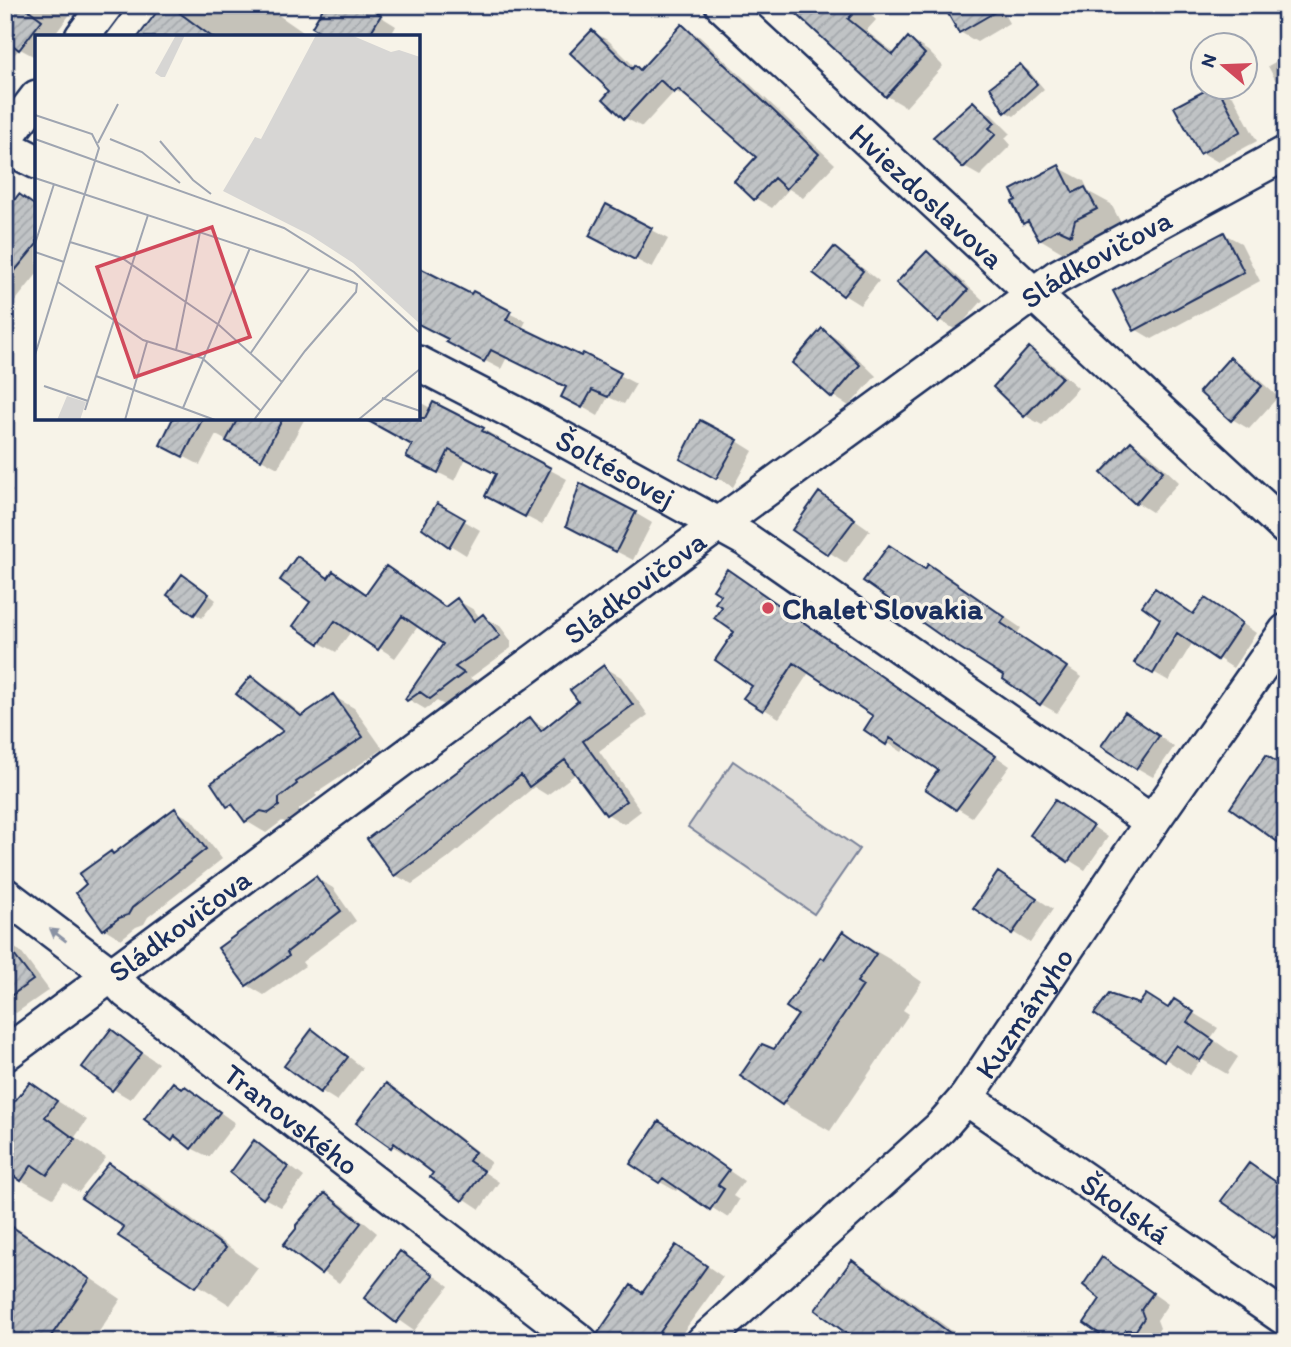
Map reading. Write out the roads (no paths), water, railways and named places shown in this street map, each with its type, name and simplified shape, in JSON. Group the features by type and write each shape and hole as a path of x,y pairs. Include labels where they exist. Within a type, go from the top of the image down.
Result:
{"street":[{"path":"84,35 106,5"},
{"name":"Hviezdoslavova","path":"722,5 1286,528"},
{"path":"5,139 35,100"},
{"path":"5,146 35,161"},
{"name":"Sládkovičova","path":"5,1054 719,524 1057,277 1286,153"},
{"name":"Šoltésovej","path":"420,364 719,524 800,577 1152,822"},
{"name":"Kuzmányho","path":"703,1342 940,1128 966,1098 1152,822 1286,631"},
{"name":"Tranovského","path":"5,895 581,1342"},
{"name":"Školská","path":"966,1098 1286,1319"}],"place":[{"name":"Chalet Slovakia","path":"768,608"}]}
